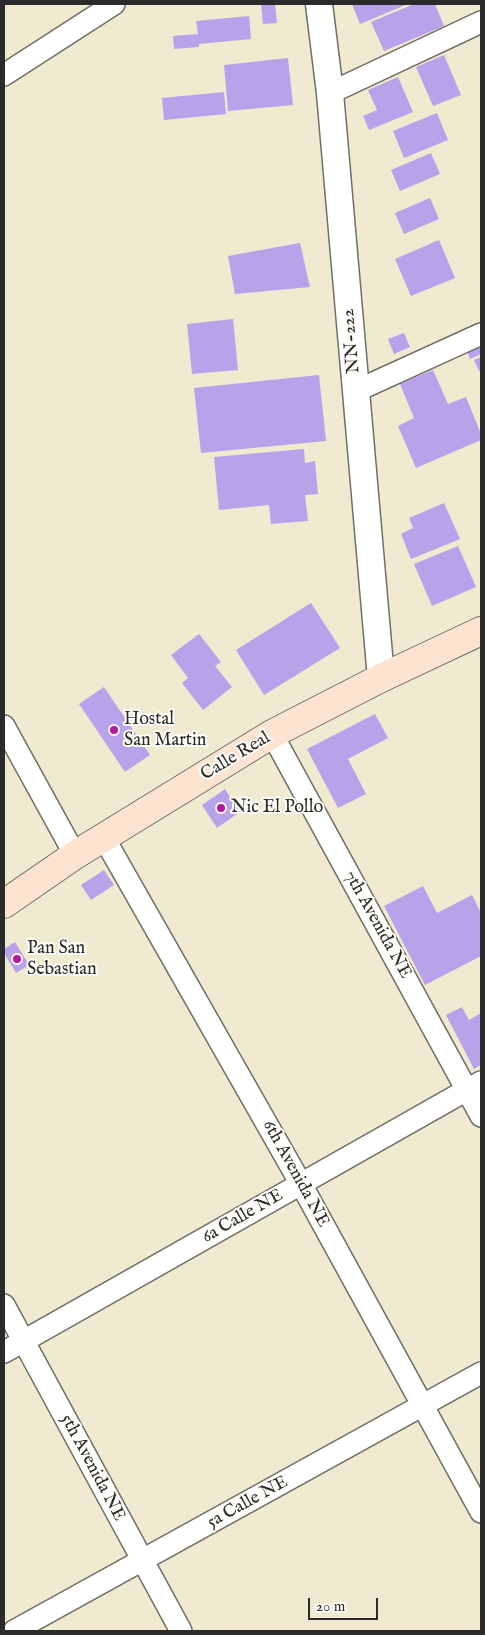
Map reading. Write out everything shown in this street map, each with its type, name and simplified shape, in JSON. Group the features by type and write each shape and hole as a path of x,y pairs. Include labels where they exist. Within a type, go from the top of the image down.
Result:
{"main road":[{"name":"Calle Real","path":"4,904 75,855 272,734 381,678 481,631"}],"street":[{"path":"4,75 114,4"},
{"name":"NN-222","path":"319,4 330,93 381,678"},
{"path":"330,93 481,22"},
{"path":"356,391 481,334"},
{"path":"4,726 75,855"},
{"name":"7th Avenida NE","path":"272,734 474,1086 481,1116"},
{"name":"6th Avenida NE","path":"104,838 301,1184 481,1512"},
{"name":"6a Calle NE","path":"4,1352 474,1086"},
{"name":"5th Avenida NE","path":"4,1305 141,1562 181,1631"},
{"name":"5a Calle NE","path":"14,1631 481,1372"}],"building":[{"path":"261,4 275,4 277,23 263,24"},
{"path":"352,4 408,4 360,24"},
{"path":"414,4 435,4 444,26 384,51 371,22"},
{"path":"249,16 251,39 199,44 199,47 174,49 173,36 198,34 196,21"},
{"path":"444,55 461,95 433,106 416,67"},
{"path":"288,58 293,105 228,111 224,65"},
{"path":"398,77 413,112 369,130 363,116 377,110 368,90"},
{"path":"224,92 226,114 164,120 162,98"},
{"path":"437,113 448,140 404,158 393,131"},
{"path":"431,153 440,174 400,191 391,170"},
{"path":"430,198 439,219 404,234 395,213"},
{"path":"439,240 455,278 411,296 395,259"},
{"path":"300,243 310,287 235,294 228,256"},
{"path":"233,319 238,370 192,374 187,324"},
{"path":"404,333 410,347 394,354 388,339"},
{"path":"481,339 481,354 470,359 465,346"},
{"path":"481,357 481,370 479,371 474,360"},
{"path":"433,370 448,404 466,397 481,434 481,440 416,468 398,426 414,418 400,384"},
{"path":"319,375 326,441 201,453 194,388"},
{"path":"304,449 305,463 315,461 318,494 305,495 308,521 271,524 269,505 219,510 214,457"},
{"path":"444,503 460,539 411,559 401,534 413,528 409,518"},
{"path":"458,546 476,587 432,606 414,564"},
{"path":"311,603 340,648 264,695 236,650"},
{"path":"199,634 221,662 215,666 232,687 203,710 182,683 188,678 171,655"},
{"name":"Hostal San Martin","path":"104,687 150,755 125,772 79,704"},
{"path":"375,714 388,738 348,759 366,794 338,808 307,749"},
{"name":"Nic El Pollo","path":"225,789 240,812 217,828 202,805"},
{"path":"104,870 114,885 91,900 81,885"},
{"path":"423,886 437,913 472,895 481,913 481,956 425,985 384,906"},
{"name":"Pan San Sebastian","path":"15,942 29,965 16,973 4,953 4,949"},
{"path":"462,1007 469,1020 481,1013 481,1065 474,1069 446,1015"}],"place":[{"name":"Hostal San Martin","path":"114,730"},
{"name":"Nic El Pollo","path":"221,808"},
{"name":"Pan San Sebastian","path":"17,959"}]}
